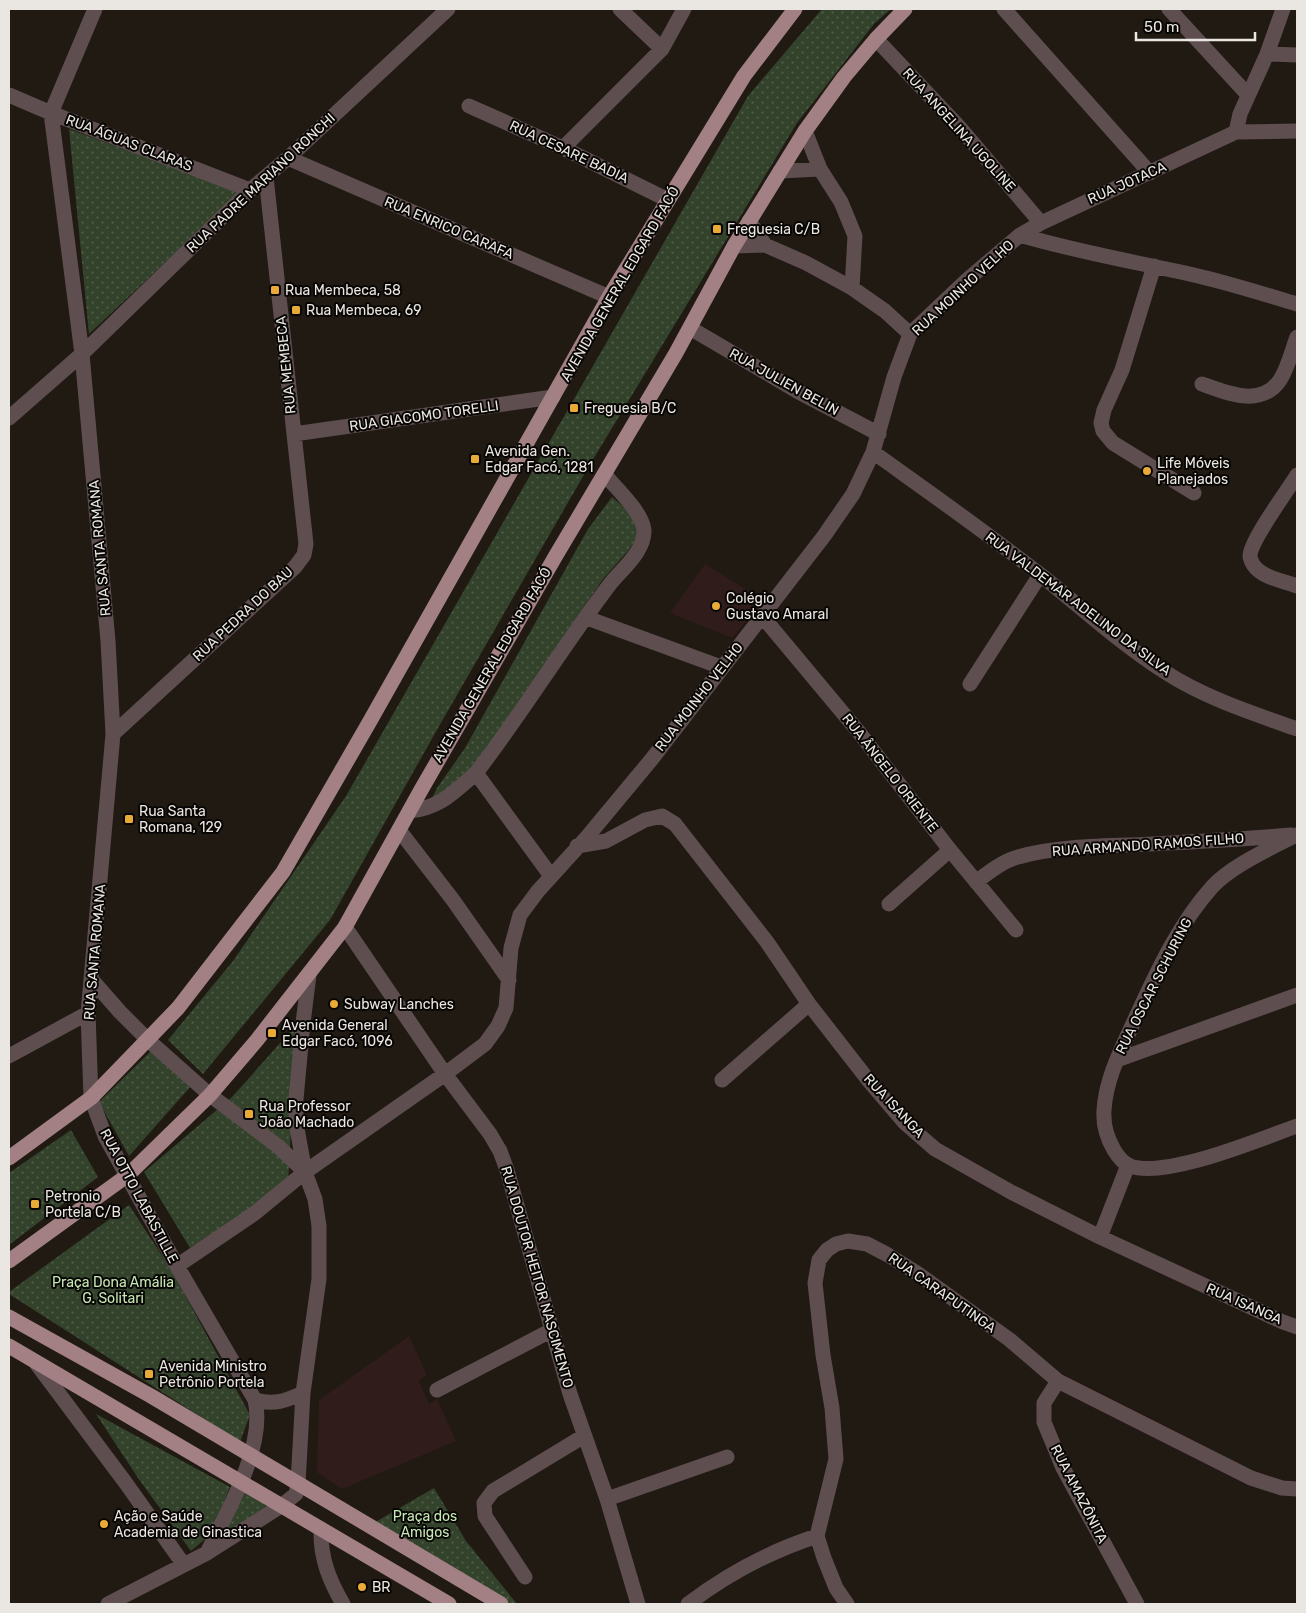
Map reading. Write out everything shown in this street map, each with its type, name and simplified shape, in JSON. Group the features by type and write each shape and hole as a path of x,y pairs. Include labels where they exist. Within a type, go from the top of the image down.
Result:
{"main road":[{"name":"AVENIDA GENERAL EDGARD FACÓ","path":"9,1158 91,1098 148,1040 178,1008 283,872 375,713 609,297 744,76 795,9"},
{"name":"AVENIDA GENERAL EDGARD FACÓ","path":"9,1261 128,1175 210,1095 309,975 345,927 555,557 690,328 749,221 805,131 844,78 876,38 905,9"},
{"path":"9,1317 151,1396 249,1456 298,1483 501,1604"},
{"path":"9,1346 449,1604"}],"street":[{"path":"51,113 95,9"},
{"name":"RUA PADRE MARIANO RONCHI","path":"9,418 82,354 250,190 288,158 448,9"},
{"path":"620,9 662,49"},
{"path":"563,148 662,49 684,9"},
{"path":"1004,9 1150,173"},
{"path":"1169,9 1248,95"},
{"path":"1283,9 1267,54 1240,114 1236,132 1297,131"},
{"name":"RUA ANGELINA UGOLINE","path":"876,38 961,129 1041,223"},
{"path":"1267,54 1297,55"},
{"name":"RUA ÁGUAS CLARAS","path":"9,95 250,190"},
{"name":"RUA CESARE BADIA","path":"469,106 563,148 668,200"},
{"name":"RUA SANTA ROMANA","path":"51,113 82,354 108,641 113,734 88,1013 91,1098"},
{"path":"805,131 820,170 842,202 854,236 852,288"},
{"name":"RUA JOTACA","path":"1020,235 1041,223 1236,132"},
{"name":"RUA ENRICO CARAFA","path":"288,158 609,297"},
{"path":"780,171 820,170"},
{"name":"RUA MEMBECA","path":"266,177 294,434"},
{"path":"749,221 764,246"},
{"name":"RUA MOINHO VELHO","path":"177,1266 256,1214 305,1172 445,1074 484,1044 498,1026 506,1008 510,980 511,948 520,915 538,891 651,760 824,536 853,494 873,452 894,377 910,334 967,280 1020,235 1083,252 1154,266 1245,288 1297,304"},
{"path":"734,246 764,246 806,263 852,288 885,311 910,334"},
{"path":"1154,266 1122,370 1104,410 1103,431 1113,443 1194,493"},
{"name":"RUA JULIEN BELIN","path":"690,328 879,434"},
{"path":"1202,384 1235,396 1258,396 1271,390 1281,379 1297,337"},
{"name":"RUA GIACOMO TORELLI","path":"294,434 554,397"},
{"name":"RUA PEDRA DO BAU","path":"113,734 295,567 304,555 306,544 294,434"},
{"name":"RUA VALDEMAR ADELINO DA SILVA","path":"873,452 1040,575 1103,627 1165,672 1207,695 1297,729"},
{"path":"410,811 420,810 445,800 476,773 610,584 643,541 644,530 639,517 605,475"},
{"path":"1297,475 1254,544 1250,556 1254,566 1265,574 1297,586"},
{"path":"970,684 1040,575"},
{"name":"RUA ÂNGELO ORIENTE","path":"762,616 858,730 950,850 1016,930"},
{"path":"587,618 721,667"},
{"path":"476,773 551,876"},
{"name":"RUA ISANGA","path":"578,846 606,841 645,820 662,816 674,824 767,942 809,1004 869,1081 904,1122 935,1150 1011,1192 1100,1237 1297,1327"},
{"path":"399,830 453,900 510,980"},
{"name":"RUA ARMANDO RAMOS FILHO","path":"976,882 996,867 1017,857 1044,852 1101,846 1246,839 1296,834"},
{"name":"RUA OSCAR SCHURING","path":"1128,1166 1117,1154 1107,1137 1104,1111 1108,1087 1117,1060 1171,945 1192,911 1214,885 1238,867 1296,834"},
{"path":"889,904 950,850"},
{"name":"RUA DOUTOR HEITOR NASCIMENTO","path":"345,927 500,1151 508,1170 570,1394 607,1499 638,1604"},
{"path":"112,1603 207,1553 282,1506 296,1494 304,1393 319,1270 319,1226 315,1199 305,1172 296,1123 302,1024 309,975"},
{"path":"92,980 148,1040 210,1095 279,1147 305,1172"},
{"path":"1117,1060 1297,995"},
{"path":"722,1080 809,1004"},
{"path":"9,1056 88,1013"},
{"name":"RUA OTTO LABASTILLE","path":"91,1098 105,1136 177,1266 255,1400 258,1412 258,1426 242,1483 207,1553"},
{"path":"1100,1237 1128,1166 1145,1169 1173,1166 1211,1157 1297,1126"},
{"name":"RUA CARAPUTINGA","path":"817,1536 836,1459 832,1408 823,1355 815,1282 819,1260 827,1250 836,1244 848,1241 867,1244 916,1272 1010,1340 1058,1381 1251,1478 1282,1488 1297,1489"},
{"path":"437,1390 552,1330"},
{"path":"36,1363 184,1565"},
{"name":"RUA AMAZÔNITA","path":"1058,1381 1044,1403 1044,1422 1063,1468 1137,1604"},
{"path":"255,1400 266,1403 278,1403 304,1393"},
{"path":"525,1577 485,1516 484,1503 493,1491 584,1436"},
{"path":"607,1499 728,1457"},
{"path":"321,1529 320,1545 323,1560 332,1584 343,1604"},
{"path":"688,1604 705,1591 747,1566 788,1545 817,1536 836,1588 847,1604"}],"shaded area":[{"name":"Colégio Gustavo Amaral","path":"705,564 763,600 732,638 670,613"},
{"path":"409,1336 427,1375 419,1381 429,1404 437,1399 456,1441 342,1489 317,1472 319,1400"}],"green space":[{"path":"822,9 891,9 874,24 797,123 589,466 330,920 203,1074 168,1040 233,961 346,796 748,96"},
{"path":"69,129 240,192 89,334"},
{"path":"612,497 633,515 642,530 628,551 603,579 474,768 430,802 437,788 465,748 588,529"},
{"path":"299,1022 288,1184 190,1248 144,1172 232,1097"},
{"path":"154,1048 192,1085 129,1156 99,1102"},
{"path":"71,1130 98,1177 9,1245 9,1173"},
{"name":"Praça Dona Amália G. Solitari","path":"129,1205 172,1271 250,1415 240,1442 9,1294 9,1292"},
{"path":"96,1414 230,1487 212,1533 191,1551 138,1478"},
{"name":"Praça dos Amigos","path":"434,1488 466,1541 517,1604 511,1604 372,1524"},
{"path":"245,1489 270,1509 220,1539"}],"place":[{"name":"Freguesia C/B","path":"717,229"},
{"name":"Rua Membeca, 58","path":"275,290"},
{"name":"Rua Membeca, 69","path":"296,310"},
{"name":"Freguesia B/C","path":"574,408"},
{"name":"Avenida Gen. Edgar Facó, 1281","path":"475,459"},
{"name":"Life Móveis Planejados","path":"1147,471"},
{"name":"Colégio Gustavo Amaral","path":"716,606"},
{"name":"Rua Santa Romana, 129","path":"129,819"},
{"name":"Subway Lanches","path":"334,1004"},
{"name":"Avenida General Edgar Facó, 1096","path":"272,1033"},
{"name":"Rua Professor João Machado","path":"249,1114"},
{"name":"Petronio Portela C/B","path":"35,1204"},
{"name":"Avenida Ministro Petrônio Portela","path":"149,1374"},
{"name":"Ação e Saúde Academia de Ginastica","path":"104,1524"},
{"name":"BR","path":"362,1587"}]}
